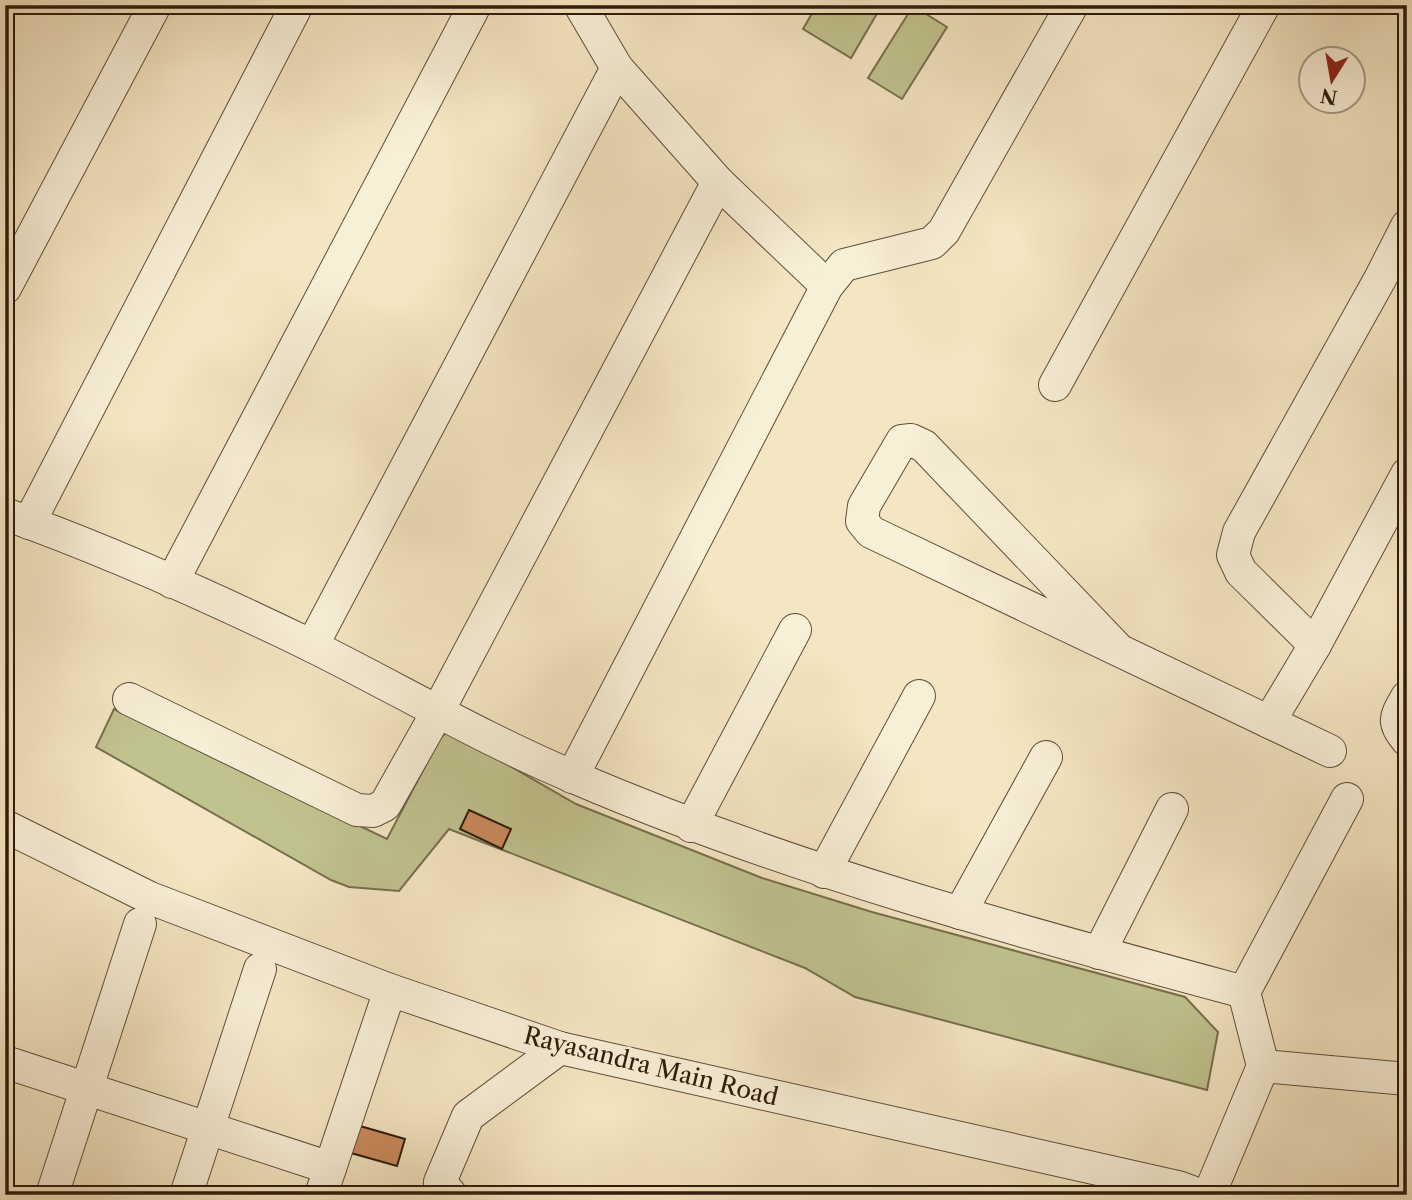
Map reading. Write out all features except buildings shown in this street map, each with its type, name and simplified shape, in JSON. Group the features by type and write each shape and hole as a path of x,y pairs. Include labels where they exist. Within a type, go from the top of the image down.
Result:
{"street":[{"path":"5,288 155,5"},
{"path":"297,5 17,518 172,582 312,646 572,777 691,825 824,872 1099,953 1244,992"},
{"path":"172,582 475,5"},
{"path":"580,5 617,68 718,182 827,286"},
{"path":"572,777 827,286 844,265 932,243 944,231 1072,5"},
{"path":"1055,385 1264,5"},
{"path":"312,646 617,68"},
{"path":"129,699 357,810 373,811 385,804 438,711 718,182"},
{"path":"1315,645 1241,572 1233,555 1239,532 1407,226"},
{"path":"1119,650 924,446 911,440 902,441 864,506 862,520 871,531 1269,722 1330,751"},
{"path":"1269,722 1315,645 1407,474"},
{"path":"691,825 795,630"},
{"path":"824,872 919,696"},
{"path":"1407,696 1396,717 1397,728 1407,740"},
{"path":"960,913 1046,757"},
{"path":"1209,1195 1264,1066 1244,992 1347,799"},
{"path":"1099,953 1172,809"},
{"name":"Rayasandra Main Road","path":"5,826 150,898 390,990 559,1048 1178,1187 1200,1195"},
{"path":"52,1195 139,924"},
{"path":"187,1195 260,969"},
{"path":"5,1062 208,1128 326,1181 390,990"},
{"path":"451,1195 440,1182 468,1116 559,1048"},
{"path":"1264,1066 1407,1079"}],"green space":[{"path":"817,5 882,5 851,58 803,29"},
{"path":"913,6 947,27 902,99 868,78"},
{"path":"114,709 387,839 440,738 446,733 456,735 576,804 762,878 872,912 1185,997 1218,1032 1207,1090 855,997 805,968 449,829 399,891 349,887 331,880 96,747"}]}
